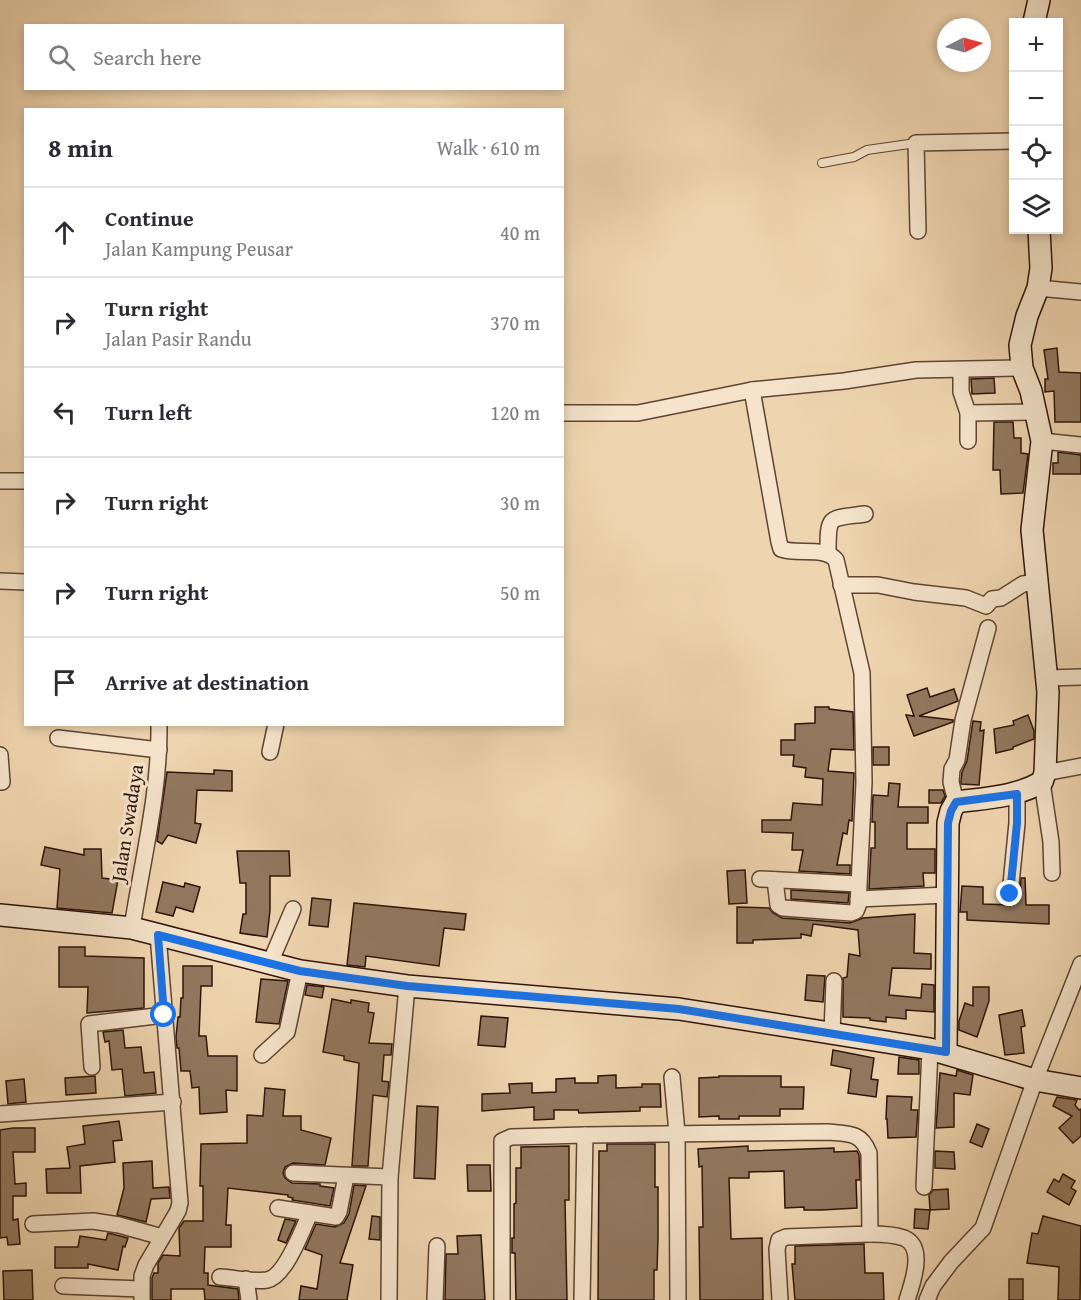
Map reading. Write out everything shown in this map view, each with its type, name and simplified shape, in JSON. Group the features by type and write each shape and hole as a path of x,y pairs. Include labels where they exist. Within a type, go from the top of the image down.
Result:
{"main road":[{"path":"938,1050 947,895 948,823 951,811 956,802 1017,794 1044,777 1048,727 1047,678 1032,530 1042,441 1031,391 1022,368 1022,332 1038,288 1041,268 1039,234"},
{"path":"0,915 132,928 300,971 407,986 679,1009 832,1033 938,1050 1035,1080 1081,1088"}],"street":[{"path":"918,231 916,143 1009,141"},
{"path":"1038,288 1081,292"},
{"path":"564,413 638,413 752,390 844,381 916,370 1022,368"},
{"path":"961,370 961,392 968,413 968,441"},
{"path":"752,390 779,542 782,549 789,552 828,553 836,560 862,673 864,782 858,892 856,911 851,913 783,908 778,905 767,879 858,892 947,895"},
{"path":"968,413 1036,411"},
{"path":"1042,441 1081,445"},
{"path":"0,481 24,481"},
{"path":"828,553 828,526 831,522 838,518 865,514"},
{"path":"0,581 24,582"},
{"path":"841,585 878,585 966,598 986,606 992,599 1001,598 1023,584 1037,582"},
{"path":"956,802 951,782 951,769 957,760 963,720 988,628"},
{"path":"1047,678 1081,677"},
{"path":"92,726 96,741"},
{"name":"Jalan Swadaya","path":"132,928 142,863 152,820 159,726"},
{"path":"270,752 276,726"},
{"path":"58,738 159,750"},
{"path":"0,755 1,782"},
{"path":"1052,873 1044,777 1081,766"},
{"path":"1010,894 1017,823 1017,794"},
{"path":"270,963 293,909"},
{"path":"63,1286 142,1295 142,1276 146,1265 178,1211 180,1203 173,1102 158,935"},
{"path":"927,1300 933,1286 951,1262 983,1228 1035,1080 1081,964"},
{"path":"262,1055 287,1032 300,971"},
{"path":"832,1033 834,981"},
{"path":"389,1300 390,1177 407,986"},
{"path":"93,1067 89,1024 164,1015"},
{"path":"924,1187 938,1050"},
{"path":"672,1077 677,1133 678,1300"},
{"path":"0,1114 173,1102"},
{"path":"502,1300 502,1141 511,1137 677,1133 828,1132 849,1134 859,1137 869,1154 870,1234"},
{"path":"582,1300 585,1135"},
{"path":"293,1173 390,1177"},
{"path":"278,1208 336,1217 346,1176"},
{"path":"220,1277 269,1280 276,1275 296,1246 310,1213"},
{"path":"33,1224 93,1221 119,1225 162,1237"},
{"path":"780,1300 777,1249 779,1240 786,1237 870,1234 894,1235 907,1239 914,1246 916,1271 907,1300"},
{"path":"435,1300 437,1246"},
{"path":"246,1279 249,1300"}],"lane":[{"path":"822,163 854,157 867,150 916,143"}],"building":[{"path":"1057,348 1059,372 1081,373 1081,422 1055,422 1054,391 1045,392 1045,379 1048,379 1044,350"},
{"path":"994,378 995,393 972,394 971,379"},
{"path":"994,422 1013,422 1014,438 1021,438 1021,453 1028,454 1023,493 1001,494 1000,470 993,470"},
{"path":"1058,452 1081,455 1081,474 1053,474 1053,463 1058,463"},
{"path":"927,688 930,697 954,689 958,701 919,716 953,720 953,722 914,736 906,715 914,716 907,695"},
{"path":"815,707 829,707 829,709 853,712 854,750 831,749 828,771 854,773 852,821 849,820 847,834 843,833 837,865 850,865 850,874 799,871 803,850 792,850 793,833 762,832 762,820 791,820 793,803 822,805 823,779 805,777 806,768 793,766 794,755 781,755 781,740 795,740 795,724 815,723"},
{"path":"1028,715 1034,731 1034,739 1013,747 1013,749 996,753 994,729 1014,725 1013,721"},
{"path":"973,721 981,722 980,731 984,730 979,785 961,784"},
{"path":"873,747 889,747 889,765 873,765"},
{"path":"214,770 232,771 232,791 197,790 195,823 201,824 196,843 168,835 162,844 157,841 167,772 214,774"},
{"path":"889,783 900,784 898,807 928,807 928,823 907,823 907,849 935,849 935,873 923,873 924,886 869,889 871,848 875,848 875,822 872,822 873,795 888,796"},
{"path":"929,790 943,790 945,796 941,803 929,803"},
{"path":"45,847 84,855 84,849 101,849 102,878 118,880 112,913 57,908 60,869 41,865"},
{"path":"237,851 289,851 290,876 270,876 267,937 240,933 243,914 246,914 246,883 240,883"},
{"path":"745,870 747,903 729,904 727,871"},
{"path":"1021,878 1025,878 1026,905 1049,905 1049,924 967,920 967,912 960,912 962,886 983,887 983,904 1013,905 1020,896"},
{"path":"163,882 184,887 185,883 200,887 193,912 176,907 173,916 156,912"},
{"path":"791,890 849,893 848,903 791,899"},
{"path":"312,898 331,900 328,927 309,925"},
{"path":"354,903 466,914 464,930 444,928 439,966 366,956 365,967 347,965"},
{"path":"737,907 769,908 782,918 850,923 863,918 915,914 914,953 931,954 931,969 892,968 889,995 921,998 922,984 934,985 934,1012 906,1010 906,1019 886,1017 886,1022 870,1020 870,1018 843,1017 843,978 847,977 849,954 860,956 858,930 813,924 811,936 801,934 801,938 737,943"},
{"path":"59,947 85,947 85,956 144,958 144,1008 87,1013 88,987 59,987"},
{"path":"183,966 212,966 212,986 201,986 199,1036 206,1036 208,1056 237,1056 237,1091 226,1090 227,1112 200,1114 199,1087 192,1088 190,1071 181,1071 176,1037 181,998 183,998"},
{"path":"807,975 825,976 823,1002 805,1000"},
{"path":"261,979 288,981 279,1024 256,1022"},
{"path":"307,985 324,987 322,998 305,995"},
{"path":"973,987 989,987 989,1001 977,1037 959,1030 959,1021 965,1003 973,1006"},
{"path":"332,999 351,1003 351,1000 369,1003 368,1012 374,1013 369,1043 392,1044 391,1055 384,1055 382,1081 389,1082 387,1097 373,1095 368,1166 352,1166 359,1063 344,1060 344,1056 323,1052"},
{"path":"1022,1010 1025,1026 1021,1027 1024,1053 1005,1055 999,1015"},
{"path":"481,1016 508,1018 505,1047 478,1045"},
{"path":"123,1030 125,1048 141,1047 144,1073 154,1072 156,1093 125,1096 122,1069 112,1070 109,1041 105,1042 103,1032"},
{"path":"833,1050 874,1058 871,1079 878,1080 876,1097 848,1093 851,1069 831,1065"},
{"path":"899,1057 919,1060 919,1074 898,1074"},
{"path":"957,1070 973,1075 970,1095 954,1093 954,1127 936,1128 940,1073 956,1076"},
{"path":"616,1075 616,1088 660,1084 661,1107 640,1107 640,1111 579,1113 578,1110 554,1110 554,1119 534,1120 534,1107 482,1111 482,1094 510,1093 509,1084 532,1083 532,1093 556,1092 556,1079 575,1078 575,1083 598,1083 598,1076"},
{"path":"95,1076 96,1093 66,1095 65,1078"},
{"path":"781,1076 781,1087 804,1087 803,1109 780,1109 780,1116 739,1116 739,1119 719,1119 719,1116 699,1117 699,1078"},
{"path":"24,1079 26,1102 8,1104 6,1081"},
{"path":"265,1088 285,1090 283,1116 301,1116 301,1130 331,1138 325,1165 293,1163 285,1167 283,1173 285,1178 292,1183 320,1184 320,1186 334,1188 330,1206 292,1200 293,1198 288,1195 228,1188 226,1225 231,1225 231,1247 205,1247 204,1273 208,1273 208,1285 238,1289 239,1300 205,1300 204,1289 171,1289 171,1300 152,1300 152,1278 154,1273 158,1273 158,1263 163,1255 180,1256 179,1228 184,1221 203,1221 203,1186 200,1186 201,1144 247,1143 247,1115 263,1116"},
{"path":"887,1096 912,1097 911,1110 918,1110 916,1137 888,1138"},
{"path":"1057,1097 1077,1100 1075,1105 1079,1110 1081,1109 1081,1136 1073,1143 1059,1128 1072,1116 1053,1106"},
{"path":"417,1106 438,1107 435,1179 414,1178"},
{"path":"119,1121 122,1140 113,1141 115,1162 80,1166 81,1193 47,1193 46,1169 70,1168 67,1147 85,1144 83,1126"},
{"path":"977,1124 989,1129 982,1147 970,1142"},
{"path":"35,1128 35,1152 13,1152 15,1184 26,1183 26,1196 13,1196 13,1220 18,1219 20,1244 8,1245 7,1237 0,1238 0,1130"},
{"path":"607,1144 655,1144 658,1238 657,1270 654,1270 654,1300 598,1300 599,1151 607,1151"},
{"path":"569,1146 569,1200 565,1200 567,1300 516,1300 515,1253 512,1253 512,1238 514,1238 514,1204 516,1203 516,1168 521,1168 521,1147"},
{"path":"748,1146 748,1151 834,1148 834,1152 857,1151 860,1180 856,1180 857,1208 804,1210 804,1207 785,1208 784,1171 749,1172 749,1178 729,1178 731,1239 762,1238 763,1300 700,1300 699,1227 703,1227 702,1166 699,1167 698,1149"},
{"path":"935,1151 954,1152 955,1169 935,1168"},
{"path":"152,1161 153,1188 169,1187 170,1198 151,1199 146,1222 117,1215 124,1188 123,1163"},
{"path":"467,1165 490,1165 491,1191 468,1191"},
{"path":"1063,1174 1075,1181 1071,1188 1076,1191 1069,1205 1047,1192 1054,1179 1059,1182"},
{"path":"354,1185 366,1186 340,1263 353,1265 347,1300 299,1300 301,1286 317,1289 322,1255 305,1249 316,1224 335,1227 344,1223 349,1214"},
{"path":"948,1189 949,1209 930,1210 929,1195 933,1190"},
{"path":"915,1209 930,1210 928,1229 914,1228"},
{"path":"372,1216 380,1217 380,1240 369,1239"},
{"path":"1043,1216 1081,1226 1080,1300 1058,1300 1059,1267 1027,1263 1032,1233 1038,1234"},
{"path":"285,1219 296,1221 286,1243 278,1240"},
{"path":"108,1233 128,1238 125,1247 123,1246 118,1270 88,1264 88,1268 55,1268 55,1247 78,1247 80,1236 106,1240"},
{"path":"481,1235 485,1300 445,1300 446,1254 458,1254 457,1236"},
{"path":"864,1244 865,1273 883,1273 884,1300 795,1300 792,1264 795,1264 795,1246"},
{"path":"32,1270 33,1300 4,1300 3,1271"},
{"path":"1009,1279 1023,1279 1023,1300 1009,1300"}],"route":[{"path":"164,1015 158,935 300,971 407,986 679,1009 946,1052 948,823 956,802 1017,794 1017,823 1010,894"}]}
